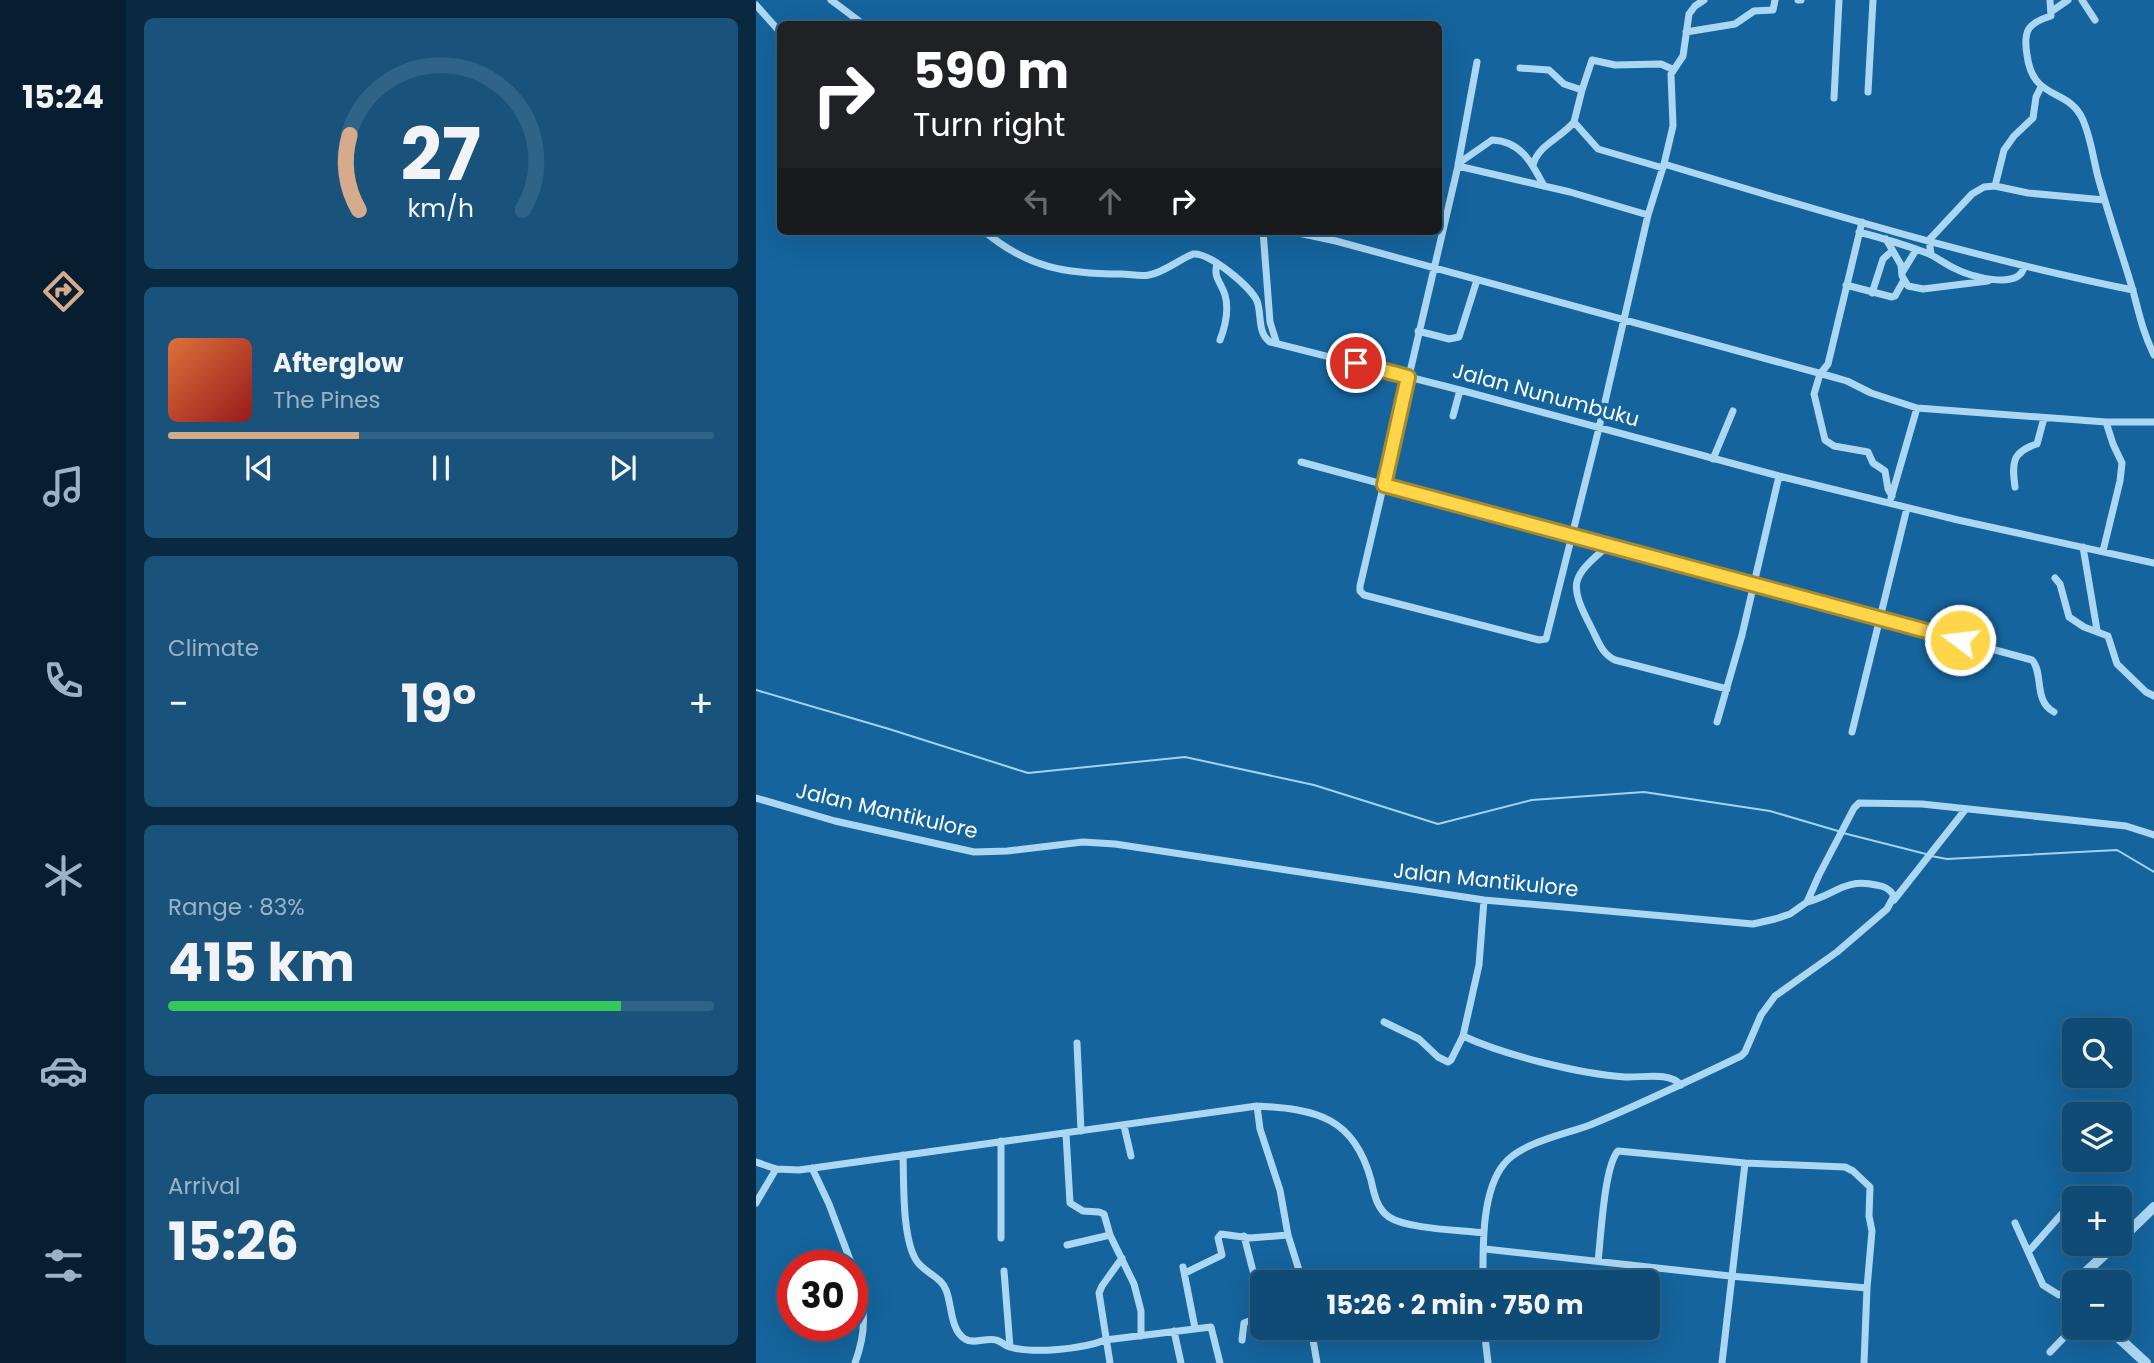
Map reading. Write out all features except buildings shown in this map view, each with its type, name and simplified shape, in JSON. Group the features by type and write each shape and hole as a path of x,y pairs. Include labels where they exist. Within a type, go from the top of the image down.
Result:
{"street":[{"path":"831,0 859,21"},
{"path":"1442,235 1360,591 1370,598 1544,640 1599,428 1648,215 1664,166 1673,126 1672,69 1683,56 1689,14 1704,0"},
{"path":"1686,32 1735,24 1754,11 1773,10 1775,0"},
{"path":"1834,98 1839,0"},
{"path":"1868,92 1873,0"},
{"path":"2050,0 2050,17 2034,22 2026,36 2027,56 2041,87 2069,102 2078,111 2087,132 2133,290 2140,325 2151,343 2154,355"},
{"path":"2052,11 2068,0"},
{"path":"2082,0 2095,20"},
{"path":"756,5 777,29"},
{"path":"1533,166 1537,154 1559,138 1574,122 1592,60 1615,65 1661,64 1672,69"},
{"path":"1442,235 1459,164 1477,62"},
{"path":"1520,68 1547,69 1564,84 1582,90"},
{"path":"1995,186 2004,150 2033,118 2036,97 2041,87"},
{"path":"1574,122 1598,149 2024,267 2133,290"},
{"path":"1459,164 1487,142 1496,140 1520,149 1544,186"},
{"path":"1459,164 1648,215"},
{"path":"1929,240 1972,194 1984,187 1995,186 2028,193 2105,200"},
{"path":"1862,222 1828,364 1820,374 1814,394 1825,440 1834,446 1868,452 1873,463 1885,471 1890,500"},
{"path":"1859,232 1931,254 1960,271 1999,280"},
{"path":"989,235 1032,262 1062,271 1089,274 1149,275 1197,253 1203,254 1251,292 1256,300 1266,339 1276,341 1270,322 1263,235"},
{"path":"1308,235 1847,381 1871,393 1917,408 2106,422 2154,422"},
{"path":"1886,239 1901,265 1908,286 1923,289 2019,278 2024,267"},
{"path":"1929,240 1931,254"},
{"path":"1846,285 1872,293 1895,296 1916,250"},
{"path":"1872,293 1883,259 1892,251"},
{"path":"1217,264 1215,276 1226,303 1226,317 1220,340"},
{"path":"1418,331 1449,339 1459,337 1477,280"},
{"name":"Jalan Nunumbuku","path":"1276,341 1779,476 1890,500 1907,508 2154,563"},
{"path":"1453,416 1460,390"},
{"path":"1890,500 1917,408"},
{"path":"1713,459 1733,411"},
{"path":"2015,487 2013,462 2020,452 2037,444 2044,418"},
{"path":"2103,551 2119,488 2122,463 2106,422"},
{"path":"1301,462 2032,660 2036,665 2044,704 2054,712"},
{"path":"1717,722 1754,585 1779,476"},
{"path":"1852,733 1907,508"},
{"path":"1608,545 1583,567 1576,584 1582,612 1605,654 1615,660 1727,689"},
{"path":"2083,547 2097,631"},
{"path":"2055,578 2060,584 2069,617 2109,639 2117,664 2146,692 2154,696"},
{"name":"Jalan Mantikulore","path":"756,798 835,821 974,852 1083,842 1115,844 1484,900 1753,924 1790,914 1807,902 1822,898 1845,885 1859,882 1889,889 1894,897 1893,901"},
{"path":"1807,902 1854,808 1865,802 1922,804 2126,826 2154,835"},
{"path":"1484,1270 1484,1233 1493,1183 1504,1163 1534,1146 1592,1124 1744,1054 1761,1015 1775,996 1837,952 1893,901 1965,810"},
{"path":"1384,1022 1419,1039 1438,1057 1448,1062 1451,1060 1463,1037 1479,965 1484,900"},
{"path":"1463,1037 1493,1048 1571,1068 1624,1077 1671,1077 1681,1085"},
{"path":"1077,1043 1082,1131"},
{"path":"756,1162 776,1169 813,1168 1257,1106 1296,1108 1326,1118 1345,1131 1363,1157 1380,1208 1391,1219 1414,1225 1484,1233"},
{"path":"1257,1106 1266,1150 1282,1196 1288,1235 1299,1270"},
{"path":"1124,1126 1131,1156"},
{"path":"1066,1134 1070,1203 1074,1208 1083,1211 1104,1214 1110,1235 1134,1284 1141,1336"},
{"path":"1001,1141 1001,1238"},
{"path":"1598,1261 1608,1178 1613,1158 1618,1152 1745,1163 1845,1167 1870,1187 1868,1216 1872,1231 1864,1363"},
{"path":"903,1155 905,1210 917,1261 944,1284 956,1329 965,1339 994,1339 1010,1347 1044,1350 1089,1346 1105,1340 1195,1328 1213,1328 1220,1363"},
{"path":"1722,1363 1745,1163"},
{"path":"813,1168 830,1204 846,1250"},
{"path":"756,1203 776,1169"},
{"path":"2132,1229 2154,1208"},
{"path":"2029,1251 2062,1213"},
{"path":"2015,1223 2046,1289 2059,1295 2062,1293"},
{"path":"1195,1328 1184,1270 1222,1255 1218,1238 1221,1234 1244,1237 1288,1235"},
{"path":"1067,1245 1110,1235"},
{"path":"1244,1237 1254,1270"},
{"path":"1485,1249 1867,1288"},
{"path":"2090,1270 2105,1256"},
{"path":"1110,1363 1100,1293 1122,1258"},
{"path":"1004,1271 1010,1347"},
{"path":"1242,1340 1244,1322 1250,1320"},
{"path":"1174,1331 1181,1363"},
{"path":"1313,1340 1317,1363"},
{"path":"1485,1340 1488,1363"},
{"path":"2050,1352 2062,1340"},
{"path":"2121,1340 2146,1363"},
{"path":"855,1363 862,1341"}],"waterway":[{"path":"756,690 1028,773 1185,757 1314,785 1438,824 1532,800 1644,792 1770,811 1838,831"},
{"path":"1843,833 1926,854"},
{"path":"1931,856 1947,859 2117,850 2154,872"}],"route":[{"path":"1356,363 1408,377 1384,485 1960,640"}]}
